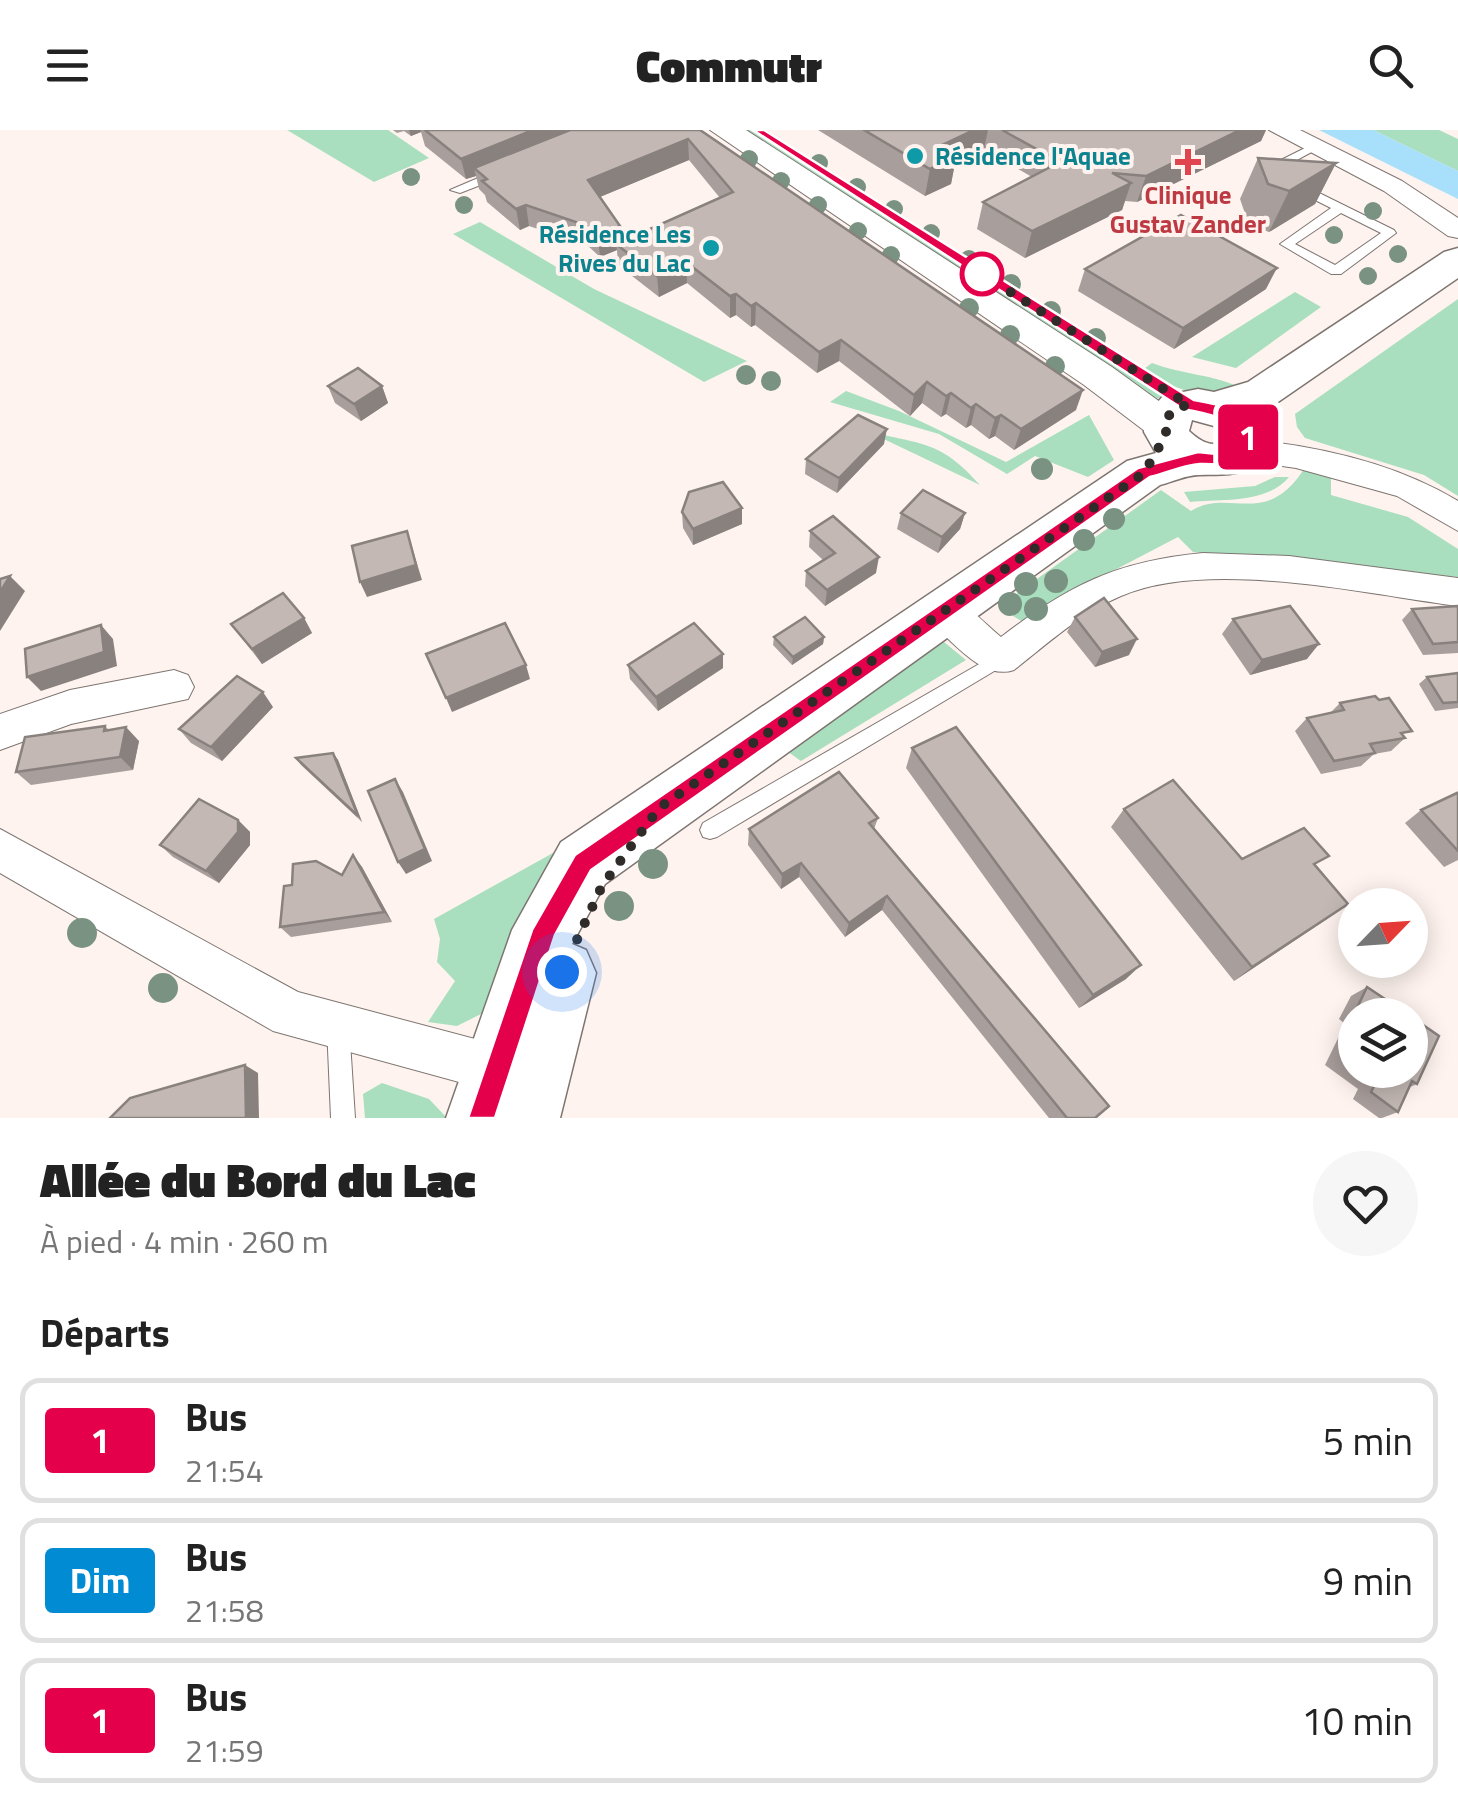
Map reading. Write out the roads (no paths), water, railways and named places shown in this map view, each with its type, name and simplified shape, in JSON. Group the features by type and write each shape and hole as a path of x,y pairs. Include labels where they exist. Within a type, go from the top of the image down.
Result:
{"main road":[{"path":"509,1095 602,886 942,610 1458,260"}],"street":[{"path":"726,130 1098,376 1207,430 1408,487 1458,518"},
{"path":"760,130 1207,430"},
{"path":"1281,130 1393,186 1458,230"},
{"path":"942,610 1000,659 1066,610 1120,581 1181,569 1262,569 1458,592"},
{"path":"0,732 70,707 174,687"},
{"path":"0,850 290,1014 338,1026 509,1095"}],"lane":[{"path":"1314,148 1277,166 1275,175 1390,233 1336,271 1286,244 1340,208"},
{"path":"456,190 506,170"},
{"path":"684,819 1000,659"},
{"path":"338,1026 343,1118"}],"water":[{"path":"1319,130 1373,130 1458,171 1458,199"}],"place":[{"name":"Résidence l'Aquae","path":"915,156"},
{"name":"Clinique Gustav Zander","path":"1188,162"},
{"name":"Résidence Les Rives du Lac","path":"711,248"}]}
